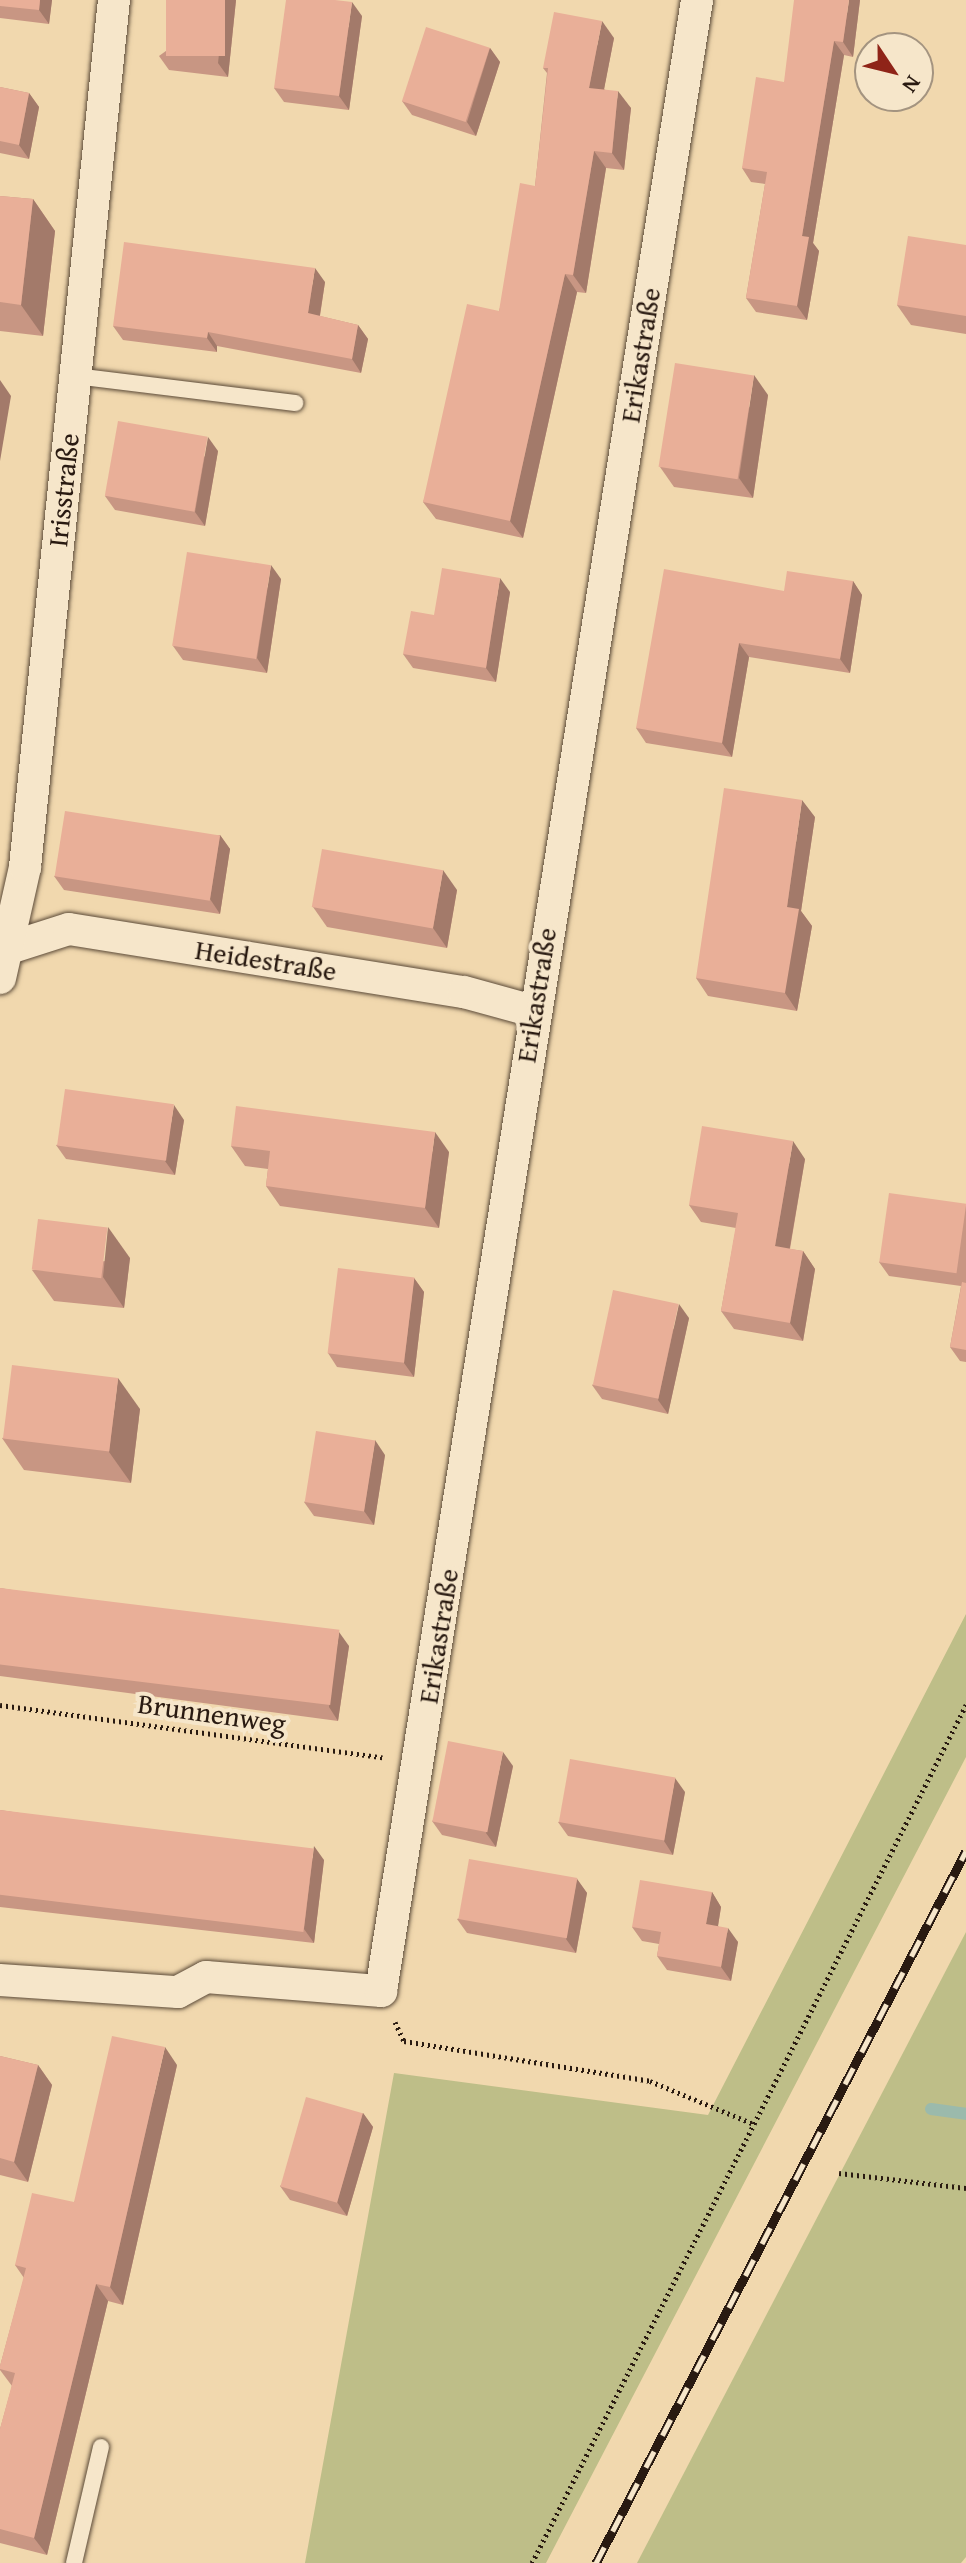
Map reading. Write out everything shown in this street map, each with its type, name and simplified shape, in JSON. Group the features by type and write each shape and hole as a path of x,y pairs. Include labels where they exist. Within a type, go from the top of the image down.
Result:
{"street":[{"name":"Irisstraße","path":"1,960 25,867 114,0"},
{"name":"Erikastraße","path":"381,1991 533,1011 697,0"},
{"name":"Heidestraße","path":"1,960 69,929 464,992 533,1011"},
{"path":"0,1980 178,1992 206,1977 381,1991"}],"lane":[{"path":"75,376 295,403"},
{"path":"74,2563 101,2447"}],"path":[{"name":"Brunnenweg","path":"0,1705 418,1762"},
{"path":"532,2563 966,1705"},
{"path":"381,1991 404,2041 650,2081 754,2124"},
{"path":"839,2173 966,2188"}],"green space":[{"path":"966,1614 966,1757 546,2563 305,2563 394,2073 708,2115"},
{"path":"966,1932 966,2557 961,2563 637,2563"}],"building":[{"path":"0,0 40,0 39,10 0,6"},
{"path":"166,0 225,0 225,56 166,56"},
{"path":"286,0 352,2 339,96 274,88"},
{"path":"794,0 849,0 843,42 834,41 802,236 809,237 797,306 746,298 767,172 742,168 756,77 784,82"},
{"path":"554,12 602,21 589,88 618,91 612,153 594,151 573,275 565,274 510,521 423,502 467,304 499,311 520,183 535,186 548,68 543,68"},
{"path":"426,27 490,48 466,122 402,101"},
{"path":"0,87 29,93 19,145 0,141"},
{"path":"0,196 33,199 21,305 0,302"},
{"path":"908,236 966,245 966,316 897,305"},
{"path":"124,242 315,268 308,313 358,325 352,359 208,332 207,338 113,326"},
{"path":"675,363 754,376 738,479 659,467"},
{"path":"118,421 208,437 194,512 105,496"},
{"path":"187,552 271,565 256,659 172,646"},
{"path":"442,568 500,578 486,668 403,654 411,611 434,615"},
{"path":"664,569 784,591 787,571 853,581 840,659 739,643 722,743 636,728"},
{"path":"724,788 802,800 787,907 799,909 785,993 696,978"},
{"path":"65,811 220,836 210,901 55,876"},
{"path":"322,849 443,870 433,928 312,907"},
{"path":"65,1089 174,1104 166,1161 57,1145"},
{"path":"236,1106 435,1132 425,1208 266,1186 270,1151 231,1146"},
{"path":"702,1126 793,1141 775,1246 803,1251 790,1323 721,1311 738,1213 689,1205"},
{"path":"889,1193 966,1204 956,1273 879,1262"},
{"path":"38,1219 107,1228 101,1278 32,1270"},
{"path":"338,1268 414,1277 404,1363 328,1353"},
{"path":"962,1282 966,1283 966,1350 950,1347"},
{"path":"613,1290 679,1304 658,1399 593,1385"},
{"path":"12,1365 118,1378 109,1451 3,1438"},
{"path":"316,1431 375,1440 364,1511 305,1502"},
{"path":"0,1588 339,1630 330,1705 0,1665"},
{"path":"448,1741 503,1752 487,1832 432,1821"},
{"path":"570,1759 675,1778 664,1841 559,1822"},
{"path":"0,1810 314,1849 303,1932 0,1895"},
{"path":"469,1859 577,1878 567,1938 458,1919"},
{"path":"640,1880 712,1892 706,1924 728,1928 721,1967 657,1956 661,1932 632,1927"},
{"path":"112,2036 165,2047 110,2287 96,2284 34,2538 0,2529 0,2429 15,2373 0,2369 0,2366 26,2268 15,2265 32,2193 74,2202"},
{"path":"0,2056 38,2065 14,2162 0,2158"},
{"path":"306,2097 363,2113 337,2203 280,2186"}],"waterway":[{"path":"931,2109 966,2114"}],"railway":[{"path":"596,2563 966,1851"}]}
